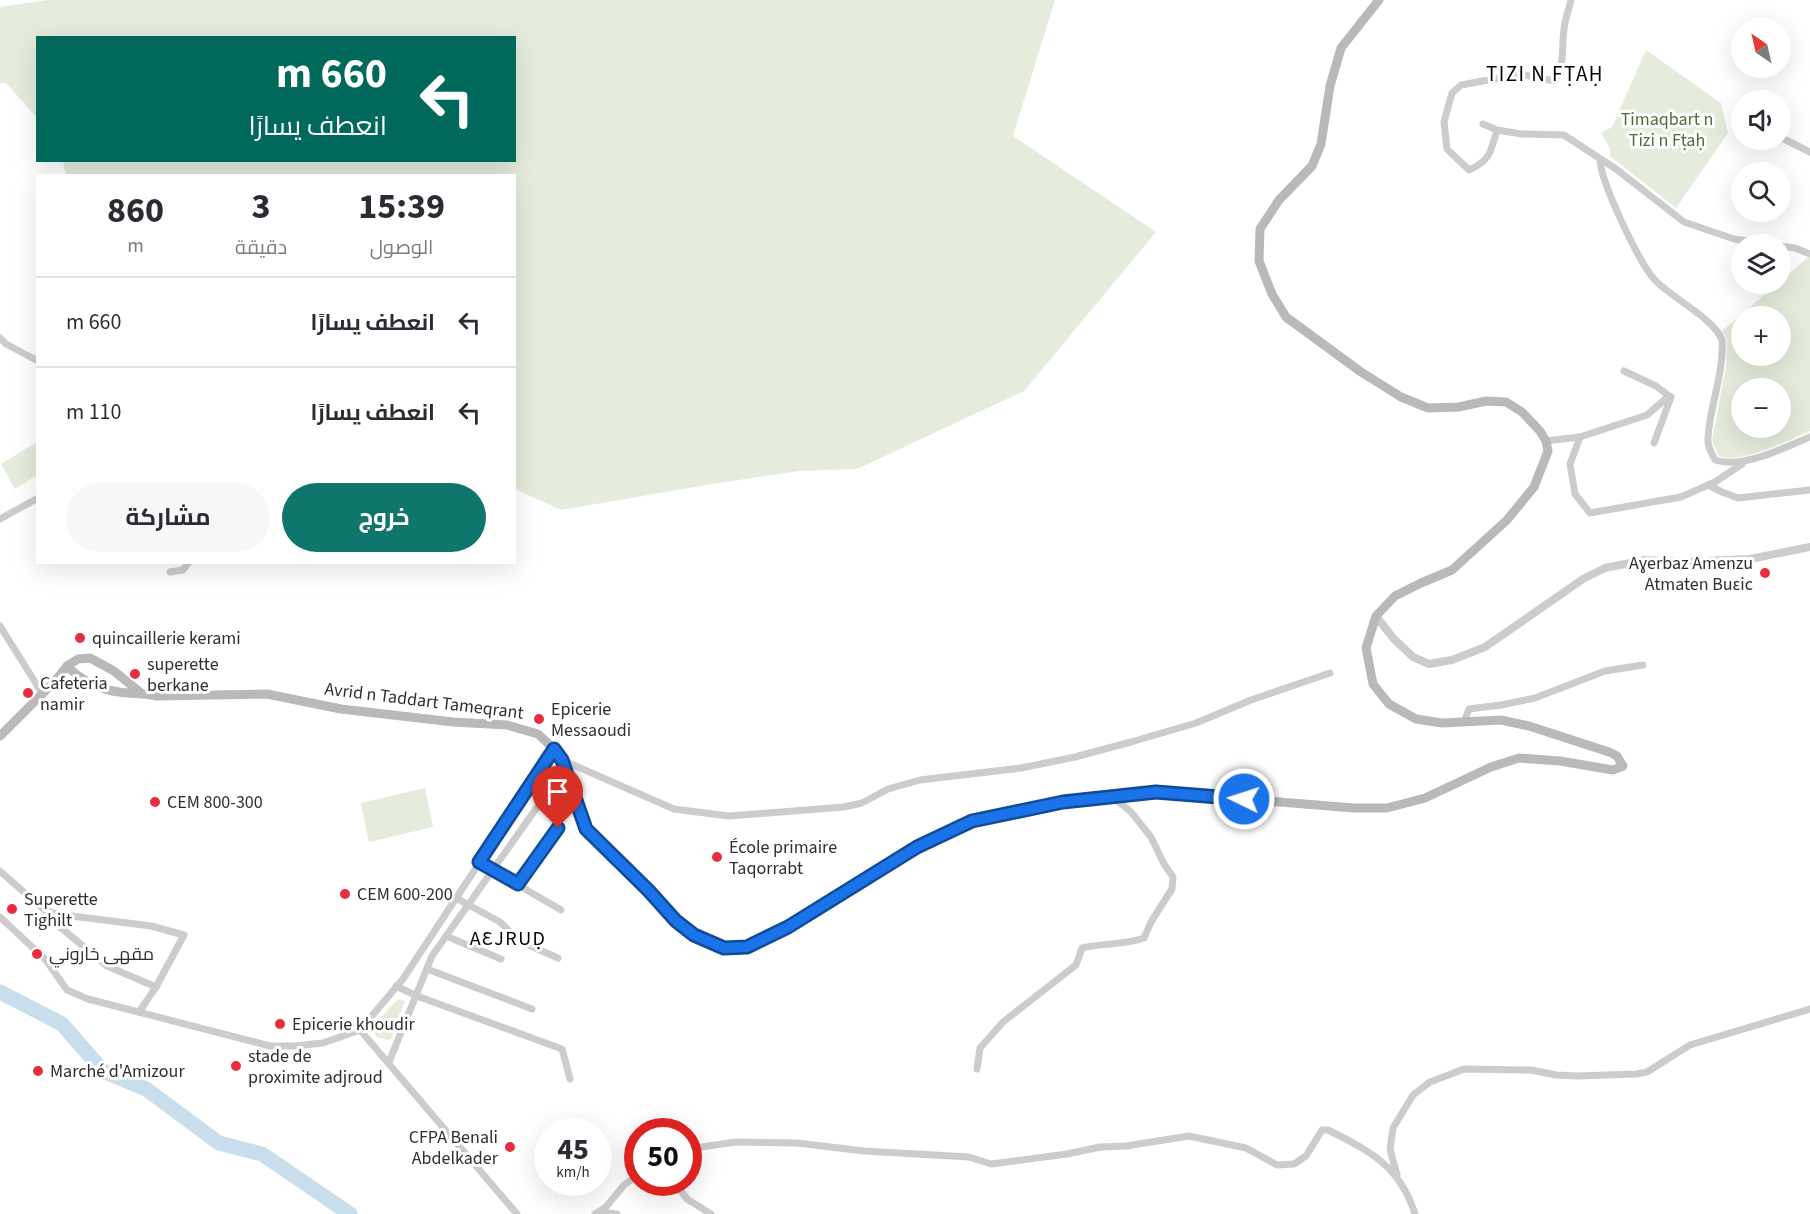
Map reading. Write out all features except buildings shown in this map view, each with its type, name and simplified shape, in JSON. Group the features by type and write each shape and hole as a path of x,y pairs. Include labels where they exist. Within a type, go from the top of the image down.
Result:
{"main road":[{"path":"1378,0 1341,48 1330,86 1321,144 1312,166 1279,200 1260,229 1259,261 1272,294 1286,317 1361,372 1401,397 1428,408 1459,407 1486,401 1506,402 1522,412 1546,441"},
{"name":"Avrid n Taddart Tameqrant","path":"67,666 76,675 121,693 158,696 267,694 341,709 453,722 507,725 538,734 554,749 563,765 586,829 676,921 694,935 724,948 747,947 788,927 917,847 972,821 1063,802 1156,792 1354,808 1387,808 1425,798 1491,767 1519,758 1560,761 1613,770 1623,766 1617,756 1609,752 1529,726 1501,720 1442,723 1416,719 1389,704 1372,684 1366,648 1376,616 1395,596 1452,570 1507,520 1534,487 1548,451 1546,441"},
{"path":"0,735 67,666 78,659 90,658 114,671 141,693"}],"street":[{"path":"1497,129 1491,152 1482,165 1469,170 1447,149 1444,122 1452,93 1461,85 1526,75 1554,81 1563,61 1564,28 1571,0"},
{"path":"1483,124 1497,129 1534,135 1564,135 1617,169 1684,222 1731,238"},
{"path":"1791,142 1810,152"},
{"path":"1600,159 1600,167 1614,204 1637,252 1653,278 1702,317 1716,330 1722,341 1721,367 1707,441 1715,460 1726,464 1744,462"},
{"path":"1791,247 1810,254"},
{"path":"0,338 6,344 36,360"},
{"path":"1624,371 1656,386 1671,398 1654,443"},
{"path":"1546,441 1580,437 1647,415 1669,396"},
{"path":"1580,437 1570,464 1575,494 1590,513 1681,497 1708,485 1744,462 1810,437"},
{"path":"1708,485 1738,498 1810,490"},
{"path":"0,519 36,499"},
{"path":"1376,616 1393,638 1413,657 1429,664 1452,660 1485,647 1583,579 1605,568 1646,560 1682,562 1750,559 1810,547"},
{"path":"170,572 183,570 188,564"},
{"path":"0,626 42,693"},
{"path":"1464,722 1469,709 1535,698 1605,671 1643,665"},
{"path":"389,1062 432,956 563,765 674,809 729,816 844,807 862,803 888,789 920,780 1021,768 1120,745 1196,723 1251,700 1330,673"},
{"path":"0,917 45,959 68,990 88,999 270,1046 323,1043 360,1030 403,979 554,749"},
{"path":"977,1069 980,1048 1003,1022 1076,965 1082,948 1130,943 1144,938 1151,922 1172,889 1173,877 1150,837 1131,812 1113,797"},
{"path":"518,884 558,828"},
{"path":"479,862 561,910"},
{"path":"0,871 43,909 56,914 152,926 184,935 156,987 139,1012"},
{"path":"456,898 500,922 519,941 558,958"},
{"path":"56,914 60,927 107,966 156,987"},
{"path":"446,936 501,959"},
{"path":"427,969 532,1009"},
{"path":"396,986 417,996 562,1049 570,1079"},
{"path":"1397,1178 1390,1149 1393,1128 1413,1095 1430,1082 1464,1069 1531,1070 1578,1076 1647,1072 1690,1045 1810,1008"},
{"path":"360,1030 517,1214"},
{"path":"702,1147 736,1142 797,1143 864,1151 969,1157 991,1164 1189,1136 1246,1148 1277,1165 1294,1164 1306,1156 1322,1130 1328,1130 1364,1148 1385,1165 1406,1189 1415,1214"},
{"path":"597,1213 606,1207 624,1185"},
{"path":"685,1196 711,1214"},
{"path":"597,1213 617,1214"}],"green space":[{"path":"48,0 1055,0 1013,136 1156,232 1024,391 857,469 799,471 561,510 516,489 516,174 66,174 63,162 516,162 516,36 36,36 36,117 6,83 0,83 0,7"},
{"name":"Timaqbart n Tizi n Fṭaḥ","path":"1646,50 1721,103 1728,133 1676,208 1610,156 1610,148 1601,133 1612,127"},
{"path":"1808,257 1810,258 1810,431 1752,454 1729,458 1719,456 1712,441 1726,367 1727,340 1722,331 1731,323 1731,366 1791,366 1791,306 1751,306 1765,294 1791,294 1791,272"},
{"path":"36,443 36,476 15,489 1,464"},
{"path":"425,788 433,827 369,842 361,803"},
{"path":"398,999 405,1001 391,1039 376,1037 373,1026"}],"waterway":[{"path":"0,992 62,1024 103,1071 146,1089 219,1143 262,1154 350,1214"}],"place":[{"name":"Aɣerbaz Amenzu Atmaten Buɛic","path":"1765,573"},
{"name":"quincaillerie kerami","path":"80,638"},
{"name":"superette berkane","path":"135,674"},
{"name":"Cafeteria namir","path":"28,693"},
{"name":"Epicerie Messaoudi","path":"539,719"},
{"name":"CEM 800-300","path":"155,802"},
{"name":"École primaire Taqorrabt","path":"717,857"},
{"name":"CEM 600-200","path":"345,894"},
{"name":"Superette Tighilt","path":"12,909"},
{"name":"مقهى خاروني","path":"37,954"},
{"name":"Epicerie khoudir","path":"280,1024"},
{"name":"stade de proximite adjroud","path":"236,1066"},
{"name":"Marché d'Amizour","path":"38,1071"},
{"name":"CFPA Benali Abdelkader","path":"510,1147"}],"district":[{"name":"TIZI N FṬAḤ","path":"1545,74"},
{"name":"AƐJRUḌ","path":"508,939"}],"route":[{"path":"558,828 518,884 479,862 554,749 562,760 586,829 676,921 694,935 724,948 747,947 788,927 917,847 972,821 1063,802 1156,792 1244,799"}]}
